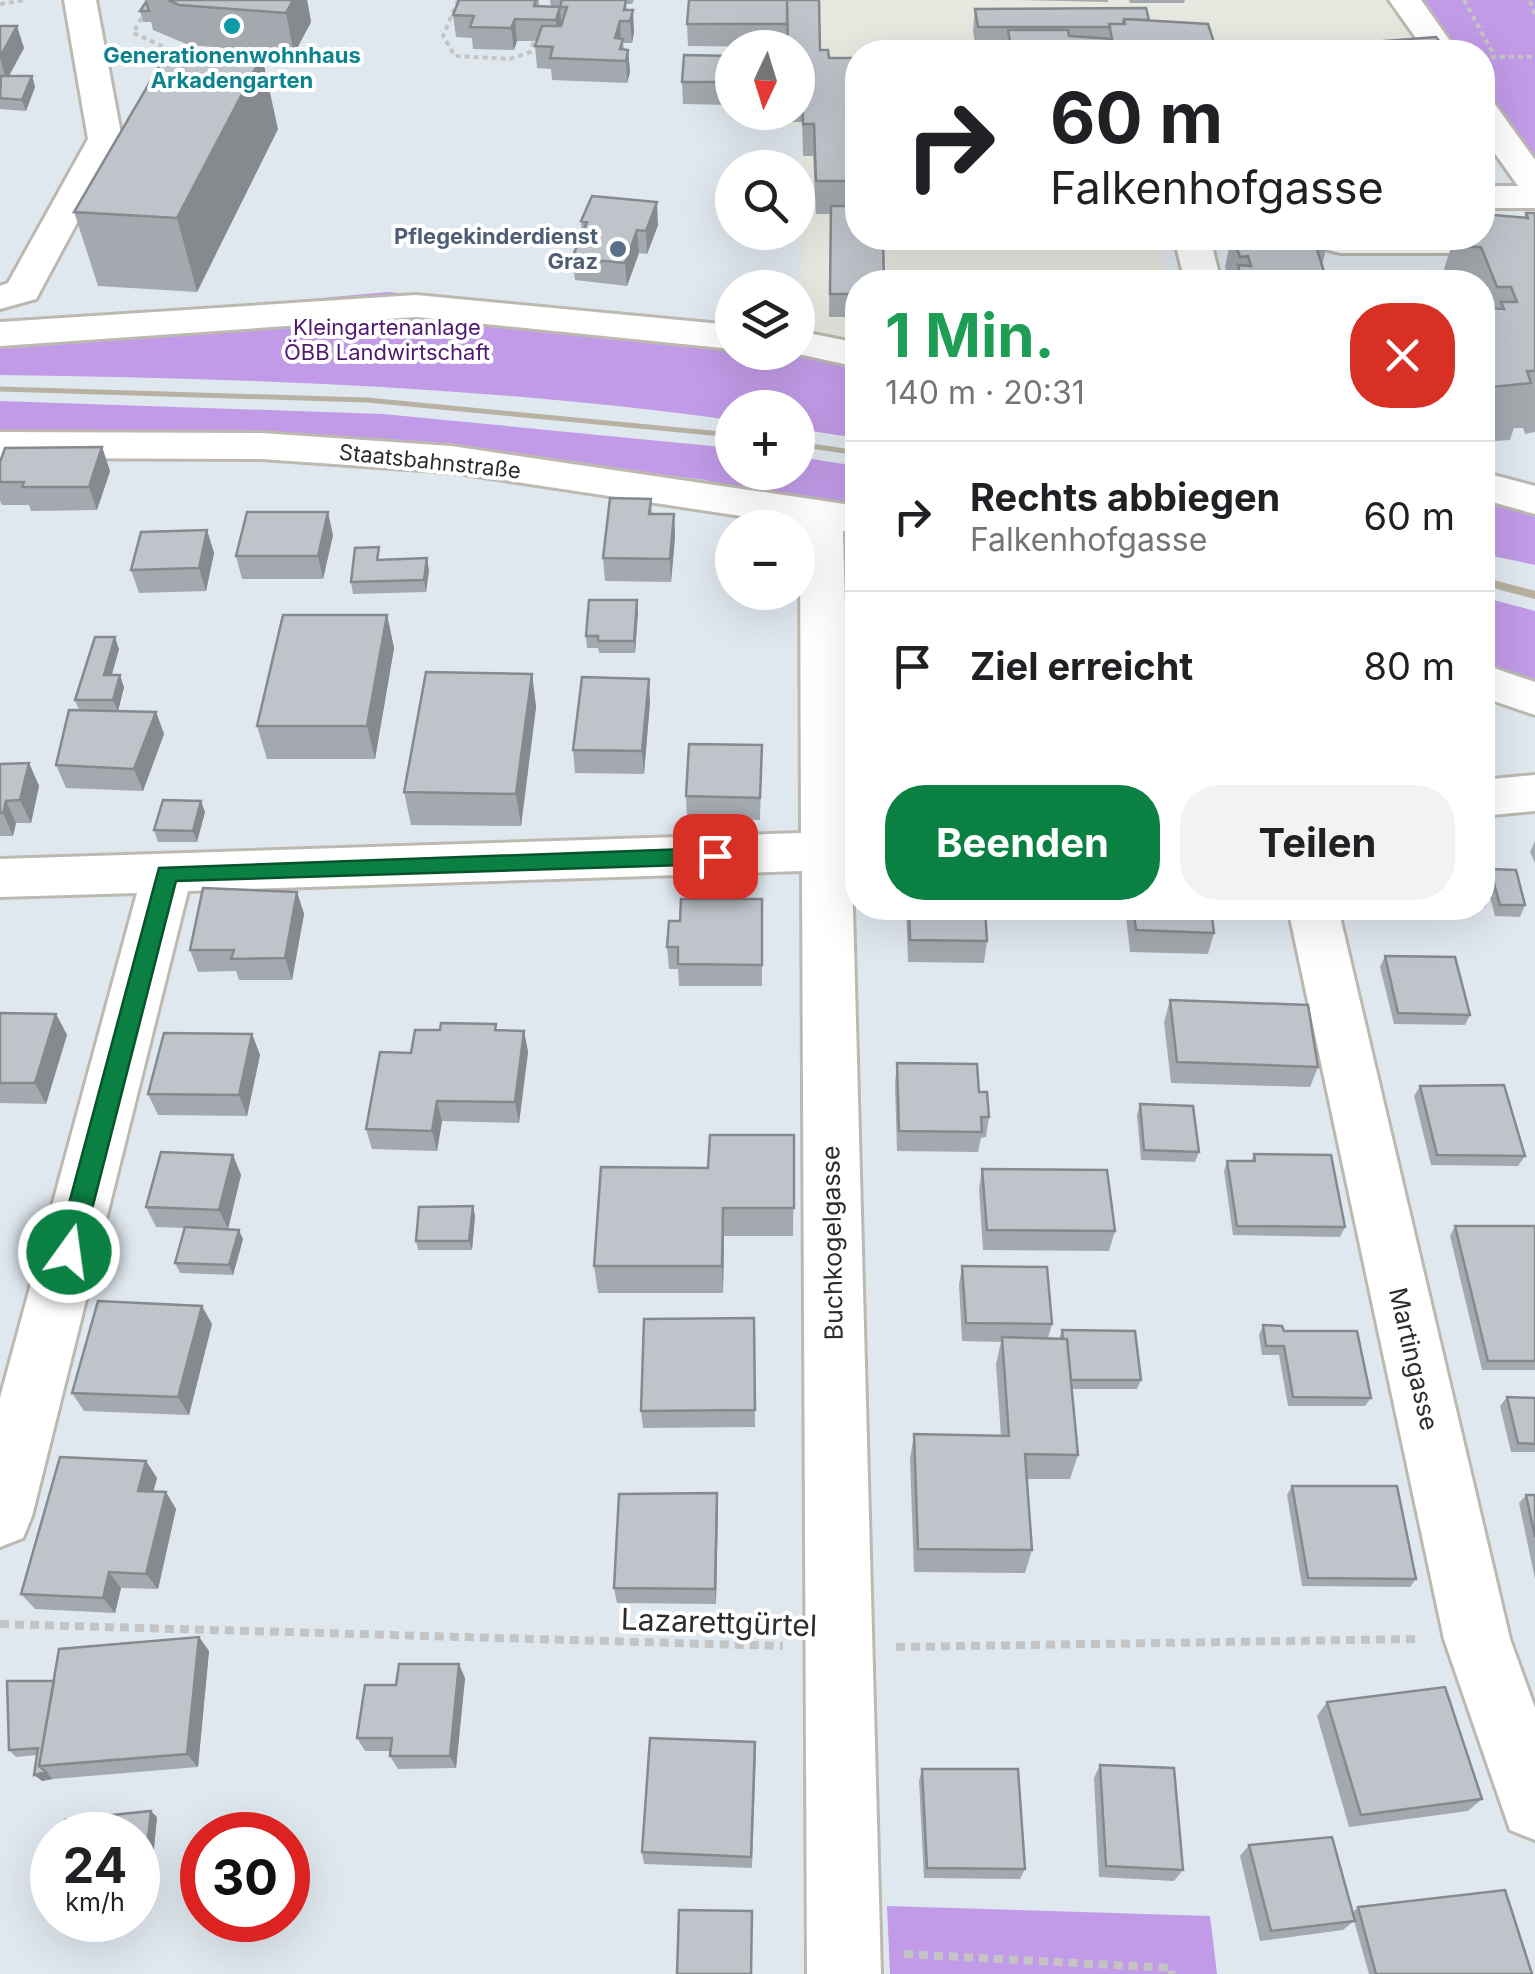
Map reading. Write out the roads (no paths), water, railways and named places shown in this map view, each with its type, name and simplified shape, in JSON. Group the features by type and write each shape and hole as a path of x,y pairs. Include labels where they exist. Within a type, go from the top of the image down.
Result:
{"street":[{"path":"12,294 106,140 80,0"},
{"path":"1405,0 1433,40"},
{"path":"1495,129 1535,186"},
{"path":"1495,197 1535,197"},
{"path":"1495,242 1535,242"},
{"path":"0,334 416,306 715,334"},
{"path":"815,346 845,352"},
{"path":"0,484 8,445"},
{"name":"Staatsbahnstraße","path":"8,445 261,446 450,459 839,516"},
{"path":"1495,489 1535,500"},
{"name":"Buchkogelgasse","path":"839,516 842,852 837,1648 844,1963"},
{"path":"1495,685 1535,699"},
{"path":"1495,797 1535,794"},
{"path":"0,878 842,852"},
{"path":"0,1516 167,874"},
{"name":"Martingasse","path":"1316,920 1477,1639 1535,1805"}],"railway":[{"path":"0,389 367,400 715,433"},
{"path":"815,447 845,451"},
{"path":"1495,584 1535,595"}],"place":[{"name":"Generationenwohnhaus Arkadengarten","path":"232,26"},
{"name":"Pflegekinderdienst Graz","path":"618,249"}],"park label":[{"name":"Kleingartenanlage ÖBB Landwirtschaft","path":"387,340"}]}
